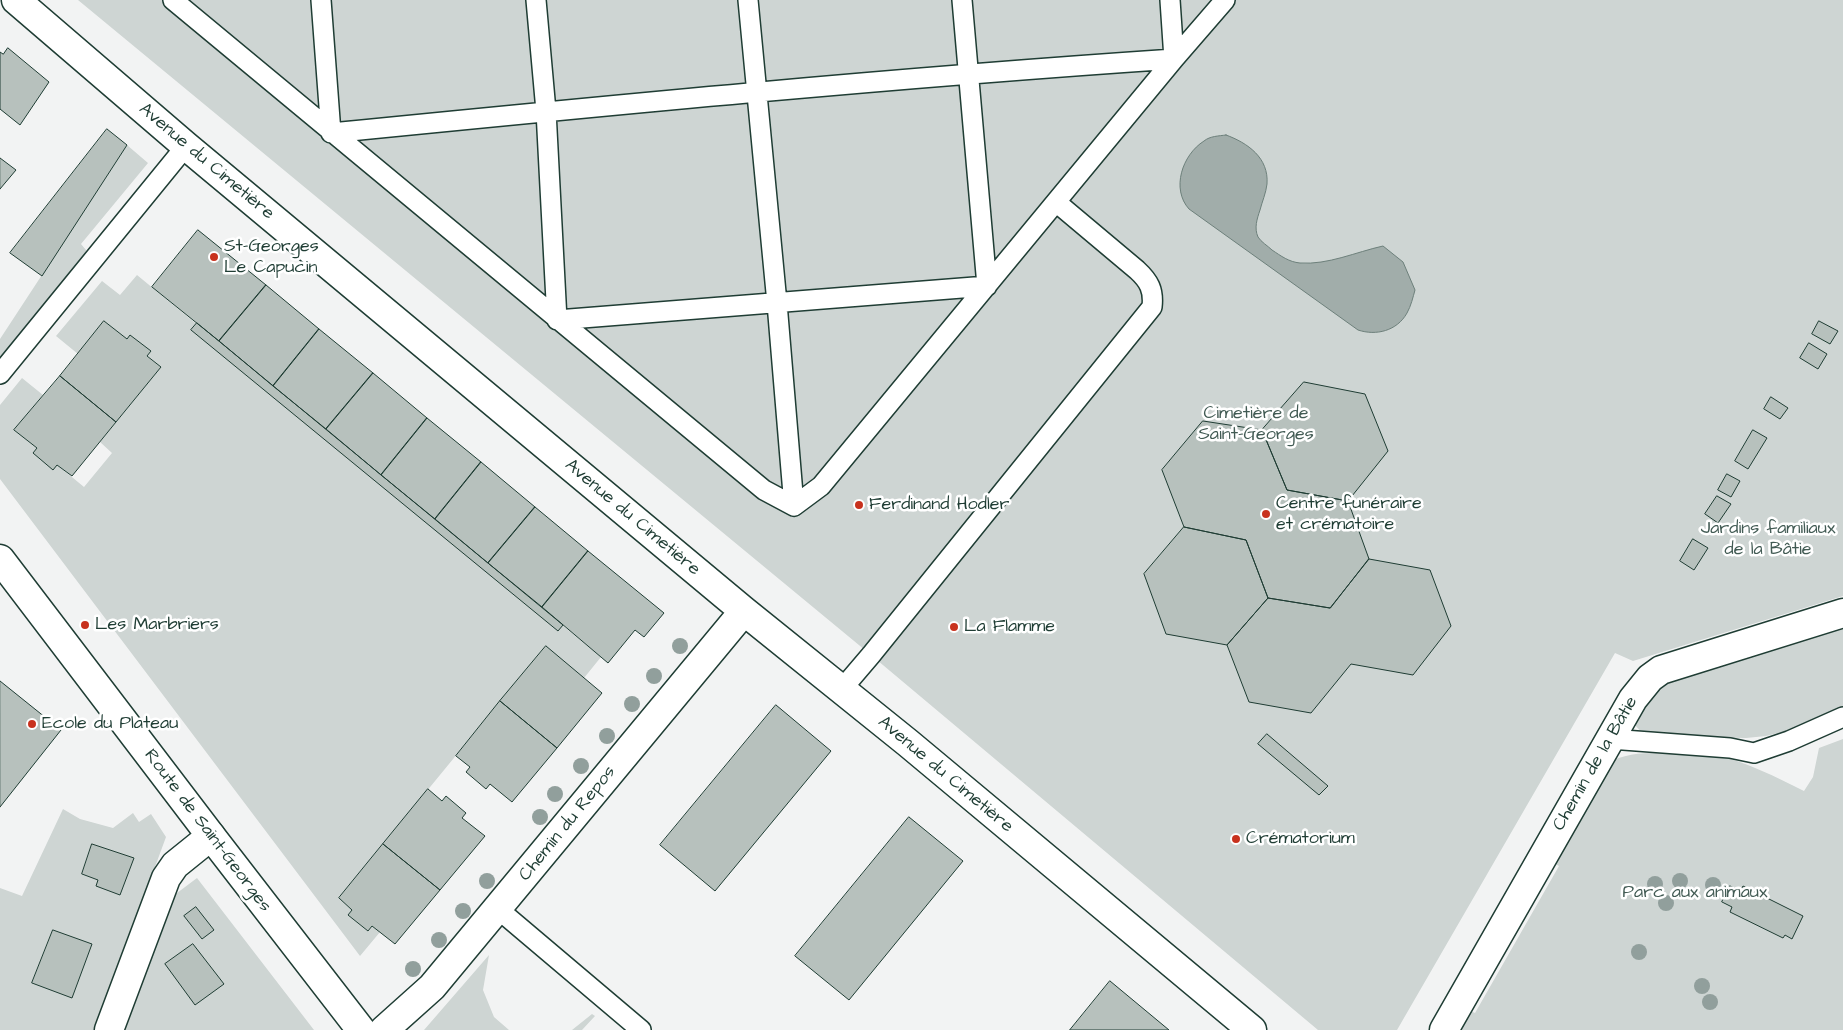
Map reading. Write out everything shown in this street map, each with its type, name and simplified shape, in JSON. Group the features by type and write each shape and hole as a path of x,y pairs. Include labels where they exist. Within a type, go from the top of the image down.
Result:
{"street":[{"name":"Avenue du Cimetière","path":"16,0 186,146 744,611 842,689 1252,1030"},
{"name":"Route de Saint-Georges","path":"0,559 361,1030"},
{"name":"Chemin du Repos","path":"384,1030 407,1011 432,986 744,611"},
{"name":"Chemin de la Bâtie","path":"1444,1030 1641,687 1661,670 1843,613"},
{"path":"109,1030 166,878 175,865 211,836"}],"lane":[{"path":"173,0 331,133 764,490 794,506"},
{"path":"321,0 331,133"},
{"path":"536,0 546,111 557,320"},
{"path":"748,0 794,506"},
{"path":"962,0 987,286"},
{"path":"1170,0 1174,59"},
{"path":"794,506 821,486 1174,59 1225,0"},
{"path":"331,133 756,91 968,73 1174,59"},
{"path":"0,374 186,146"},
{"path":"842,689 1152,307 1153,296 1148,280 1056,202"},
{"path":"557,320 987,286"},
{"path":"1610,739 1730,748 1754,753 1789,741 1843,717"},
{"path":"498,909 641,1030"}],"green space":[{"name":"Cimetière de Saint-Georges","path":"78,0 1843,0 1843,596 1633,661 1615,653 1397,1030 1318,1030 871,655"},
{"path":"127,145 148,163 81,244 86,250 85,258 0,361 0,339"},
{"path":"137,275 601,657 584,678 545,647 339,898 352,910 348,915 368,931 372,926 380,932 360,956 0,479 0,405 22,378 43,395 15,430 84,487 112,453 100,442 161,367 104,321 78,354 56,336 102,281 120,295"},
{"path":"1843,627 1843,707 1786,731 1746,738 1645,736 1634,724 1647,695 1667,682"},
{"name":"Parc aux animaux","path":"1843,739 1843,1030 1454,1030 1466,1009 1475,1013 1559,866 1550,861 1606,764 1625,756 1638,754 1687,752 1708,754 1750,766 1804,791 1813,777 1819,748"},
{"path":"63,809 80,819 113,828 133,813 139,822 151,814 166,837 95,1030 0,1030 0,888 22,896"},
{"path":"197,878 314,1030 120,1030 169,899"},
{"path":"489,955 483,990 494,1017 509,1030 424,1030"},
{"path":"592,1014 595,1016 582,1030 572,1030"}],"shaded area":[{"path":"1226,135 1249,147 1265,166 1267,184 1256,227 1259,239 1285,258 1300,263 1331,260 1383,246 1403,262 1415,290 1408,310 1398,324 1379,332 1358,330 1189,209 1181,192 1180,182 1185,163 1196,147 1206,139"}],"building":[{"path":"8,48 49,82 20,125 0,109 0,52 3,54"},
{"path":"107,129 127,145 42,276 10,253"},
{"path":"0,158 16,170 0,189"},
{"path":"198,230 266,285 219,341 152,287"},
{"path":"266,285 319,329 273,386 219,341"},
{"path":"104,321 127,339 130,335 151,351 147,356 161,367 116,422 60,376"},
{"path":"1819,321 1838,331 1830,344 1812,334"},
{"path":"197,323 563,625 558,631 191,330"},
{"path":"319,329 373,373 326,429 273,386"},
{"path":"1809,343 1827,354 1818,369 1800,358"},
{"path":"373,373 427,418 381,475 326,429"},
{"path":"60,376 116,422 72,476 57,465 53,470 33,453 37,448 14,430"},
{"path":"1304,382 1365,394 1388,451 1348,501 1287,490 1262,430"},
{"path":"1771,397 1788,408 1780,419 1764,409"},
{"path":"427,418 481,462 435,519 381,475"},
{"name":"Centre funéraire et crématoire","path":"1203,421 1262,430 1287,490 1348,501 1369,559 1330,608 1268,598 1246,540 1184,527 1162,470"},
{"path":"1753,430 1767,438 1748,469 1735,461"},
{"path":"481,462 535,507 488,563 435,519"},
{"path":"1727,474 1740,481 1731,497 1718,490"},
{"path":"1717,496 1731,504 1718,523 1705,514"},
{"path":"535,507 588,551 542,607 488,563"},
{"path":"1184,527 1246,540 1268,598 1227,645 1166,634 1144,574"},
{"path":"1693,539 1708,548 1694,570 1680,561"},
{"path":"588,551 664,613 644,637 635,630 608,663 542,607"},
{"path":"1369,559 1430,570 1451,626 1413,675 1351,664 1311,713 1249,702 1227,645 1268,598 1330,608"},
{"path":"546,646 602,693 557,748 500,701"},
{"path":"0,681 61,730 0,807"},
{"path":"500,701 557,748 512,802 490,784 486,789 466,772 470,767 456,756"},
{"path":"776,705 831,751 715,891 660,845"},
{"path":"1267,734 1328,786 1319,795 1258,744"},
{"path":"428,789 442,801 446,796 466,813 462,818 485,836 440,890 383,844"},
{"path":"909,817 963,861 849,1000 795,956"},
{"path":"92,844 134,858 120,895 96,886 98,880 82,874"},
{"path":"383,844 440,890 395,944 372,926 368,931 348,915 352,910 339,898"},
{"path":"1730,886 1740,891 1743,886 1803,916 1792,939 1785,935 1783,938 1730,912 1732,907 1722,902"},
{"path":"196,907 214,930 202,939 184,916"},
{"path":"53,930 92,944 72,998 32,983"},
{"path":"193,944 224,984 195,1005 165,964"},
{"path":"1110,981 1169,1030 1070,1030"}],"place":[{"name":"St-Georges Le Capucin","path":"214,257"},
{"name":"Ferdinand Hodler","path":"859,505"},
{"name":"Centre funéraire et crématoire","path":"1266,514"},
{"name":"Les Marbriers","path":"85,625"},
{"name":"La Flamme","path":"954,627"},
{"name":"Ecole du Plateau","path":"32,724"},
{"name":"Crématorium","path":"1236,839"}],"park label":[{"name":"Jardins familiaux de la Bâtie","path":"1768,539"}]}
